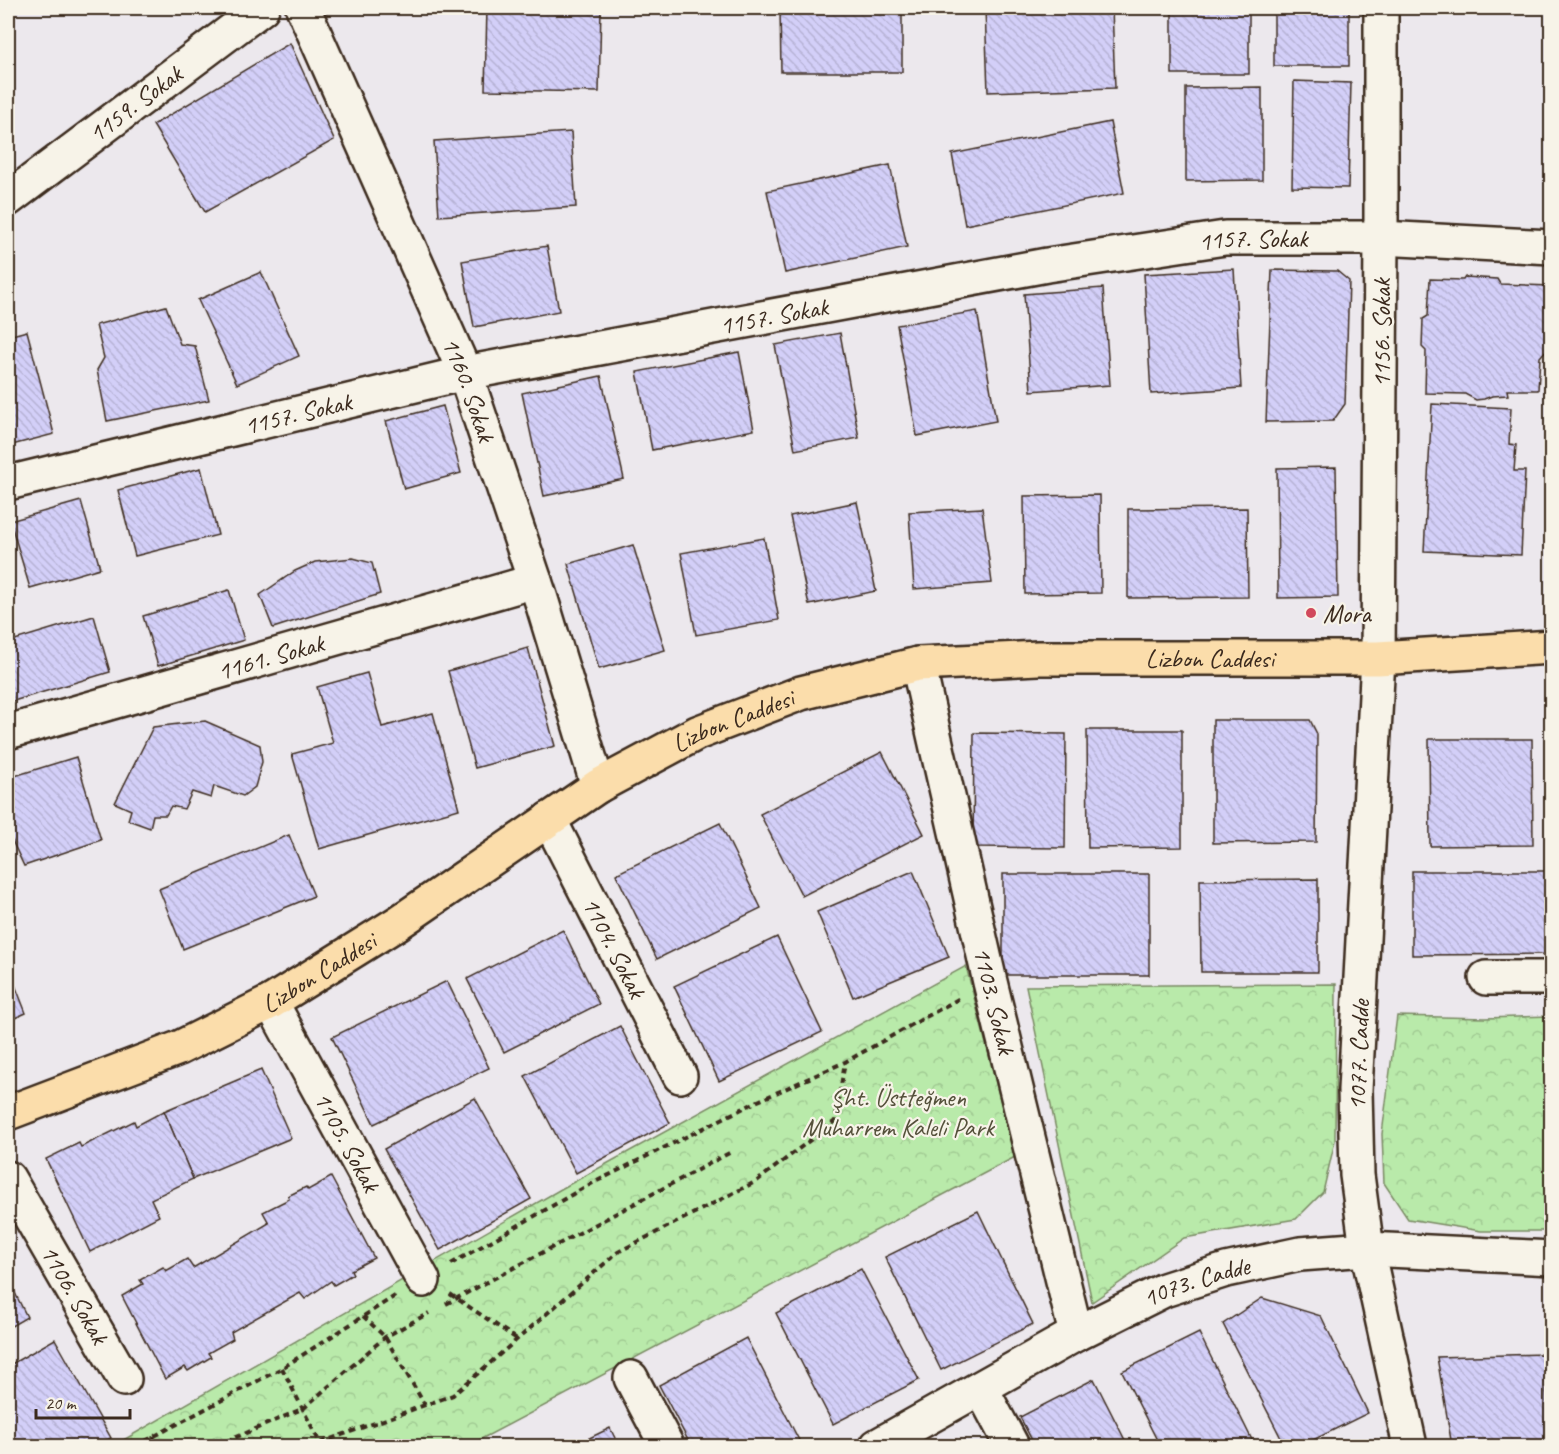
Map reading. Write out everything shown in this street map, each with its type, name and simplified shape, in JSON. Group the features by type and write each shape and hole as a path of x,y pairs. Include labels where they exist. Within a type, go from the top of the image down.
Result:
{"main road":[{"name":"Lizbon Caddesi","path":"8,1113 179,1048 271,1002 398,923 598,786 697,733 801,693 918,664 1038,658 1378,658 1551,647"}],"street":[{"name":"1159. Sokak","path":"8,199 262,8"},
{"name":"1160. Sokak","path":"303,8 465,373 535,581 598,786"},
{"name":"1156. Sokak","path":"1378,658 1380,8"},
{"name":"1157. Sokak","path":"8,483 465,373 1047,265 1225,238 1381,238 1551,247"},
{"name":"1161. Sokak","path":"8,732 535,581"},
{"name":"1077. Cadde","path":"1378,658 1355,1090 1357,1175 1367,1249 1410,1446"},
{"name":"1103. Sokak","path":"918,664 990,982 1076,1334"},
{"name":"1104. Sokak","path":"549,819 680,1076"},
{"path":"1486,978 1551,978"},
{"name":"1105. Sokak","path":"271,1002 423,1280"},
{"name":"1106. Sokak","path":"8,1178 124,1379"},
{"name":"1073. Cadde","path":"877,1446 1076,1334 1164,1290 1226,1270 1300,1254 1367,1249 1551,1258"},
{"path":"631,1378 667,1446"},
{"path":"981,1388 1012,1446"}],"path":[{"path":"136,1446 282,1368 423,1280 585,1187 758,1101 845,1062 990,982"},
{"path":"311,1446 453,1395 618,1252 757,1181 835,1121 845,1062"},
{"path":"216,1446 303,1408 385,1337 733,1151"},
{"path":"423,1280 459,1298 517,1339"},
{"path":"363,1316 385,1337 425,1405"},
{"path":"282,1368 320,1443"},
{"path":"153,1436 156,1446"}],"green space":[{"name":"Şht. Üstteğmen Muharrem Kaleli Park","path":"966,966 1015,1157 468,1446 113,1446 561,1189"},
{"path":"1336,984 1335,1141 1323,1192 1296,1219 1184,1238 1092,1302 1026,986"},
{"path":"1397,1016 1485,1018 1551,1016 1551,1231 1481,1231 1408,1219 1384,1183 1382,1134"}],"building":[{"path":"487,8 601,8 599,92 485,90"},
{"path":"780,8 902,8 902,72 781,72"},
{"path":"985,8 1112,8 1115,88 988,92"},
{"path":"1172,8 1249,8 1249,74 1172,74"},
{"path":"1274,8 1349,8 1349,66 1274,66"},
{"path":"290,43 334,140 205,212 153,125"},
{"path":"1294,81 1351,83 1348,188 1292,187"},
{"path":"1262,87 1262,180 1186,181 1186,88"},
{"path":"1110,122 1124,193 965,225 952,154"},
{"path":"571,132 576,207 439,216 434,141"},
{"path":"890,165 907,247 785,273 767,191"},
{"path":"547,246 559,311 474,327 462,261"},
{"path":"1234,269 1241,388 1151,394 1144,274"},
{"path":"1272,270 1337,271 1349,281 1345,404 1333,421 1266,422"},
{"path":"261,272 299,356 237,384 198,300"},
{"path":"1465,277 1497,279 1500,284 1550,286 1548,327 1552,339 1550,346 1540,357 1538,390 1507,390 1508,395 1476,400 1465,394 1425,393 1426,351 1422,347 1423,319 1428,316 1430,279 1463,280"},
{"path":"1103,288 1110,385 1031,391 1024,294"},
{"path":"166,306 180,344 195,346 209,400 107,421 97,370 104,358 96,325"},
{"path":"977,311 996,421 917,436 897,325"},
{"path":"27,331 54,434 8,446 8,336"},
{"path":"840,333 859,438 795,450 775,345"},
{"path":"739,352 754,430 652,450 637,372"},
{"path":"601,376 624,479 544,496 522,393"},
{"path":"1432,404 1511,408 1509,444 1516,445 1514,471 1525,471 1521,555 1424,551"},
{"path":"443,406 461,473 404,489 386,421"},
{"path":"1336,467 1338,597 1278,598 1277,468"},
{"path":"201,468 218,535 135,556 118,490"},
{"path":"1100,495 1101,593 1025,594 1024,496"},
{"path":"81,501 100,568 30,588 10,521"},
{"path":"857,502 876,591 809,605 790,516"},
{"path":"982,508 992,583 914,589 909,512"},
{"path":"1247,508 1248,597 1128,598 1128,509"},
{"path":"764,538 779,620 696,635 681,553"},
{"path":"633,545 665,650 599,669 568,564"},
{"path":"353,558 372,563 380,594 273,628 260,595 295,571 315,562"},
{"path":"229,590 244,640 158,666 143,616"},
{"path":"94,616 110,672 10,702 8,642"},
{"path":"528,648 555,746 475,768 448,671"},
{"path":"367,673 382,727 433,713 459,809 319,849 292,754 333,743 317,687"},
{"path":"1213,720 1310,720 1317,734 1316,842 1213,843"},
{"path":"205,721 260,745 262,762 255,787 243,796 214,786 211,798 192,792 184,809 171,806 166,815 153,815 150,828 128,820 131,810 115,803 153,727"},
{"path":"1087,730 1182,730 1182,847 1088,848"},
{"path":"974,733 1066,734 1065,848 973,847"},
{"path":"1429,739 1532,739 1533,845 1430,846"},
{"path":"882,752 924,834 802,896 760,814"},
{"path":"76,757 101,840 24,866 8,832 8,778"},
{"path":"720,823 761,908 657,959 616,874"},
{"path":"289,835 314,896 183,949 159,889"},
{"path":"913,871 949,957 853,997 817,912"},
{"path":"1412,871 1552,871 1552,954 1412,955"},
{"path":"1003,874 1149,874 1149,975 1003,975"},
{"path":"1318,879 1318,972 1201,972 1200,880"},
{"path":"563,930 599,1004 504,1052 467,979"},
{"path":"777,937 822,1032 719,1081 674,986"},
{"path":"8,967 26,1013 8,1021"},
{"path":"447,981 489,1068 374,1124 332,1037"},
{"path":"620,1026 670,1123 576,1173 525,1076"},
{"path":"261,1070 291,1138 193,1179 164,1111"},
{"path":"475,1098 531,1199 440,1250 384,1149"},
{"path":"164,1111 193,1179 151,1199 159,1216 90,1252 46,1159 79,1143 81,1147 134,1121 136,1126"},
{"path":"331,1177 374,1258 351,1270 353,1274 334,1285 331,1281 305,1299 300,1293 231,1332 233,1339 208,1353 211,1357 188,1371 185,1367 165,1379 122,1296 143,1284 140,1280 163,1267 166,1271 187,1259 193,1268 269,1223 263,1212 289,1199 288,1196 306,1187 308,1190"},
{"path":"978,1211 1033,1324 941,1370 885,1257"},
{"path":"861,1269 919,1380 833,1424 776,1313"},
{"path":"8,1279 27,1317 8,1328"},
{"path":"1262,1298 1321,1316 1368,1413 1301,1446 1285,1446 1223,1324"},
{"path":"1199,1333 1255,1446 1160,1446 1122,1371"},
{"path":"746,1338 801,1444 796,1446 691,1446 659,1385"},
{"path":"55,1339 111,1438 96,1446 8,1446 8,1366"},
{"path":"1545,1354 1548,1446 1452,1446 1437,1357"},
{"path":"1094,1379 1128,1446 1035,1446 1020,1417"},
{"path":"610,1428 619,1446 573,1446"}],"place":[{"name":"Mora","path":"1311,613"}]}
